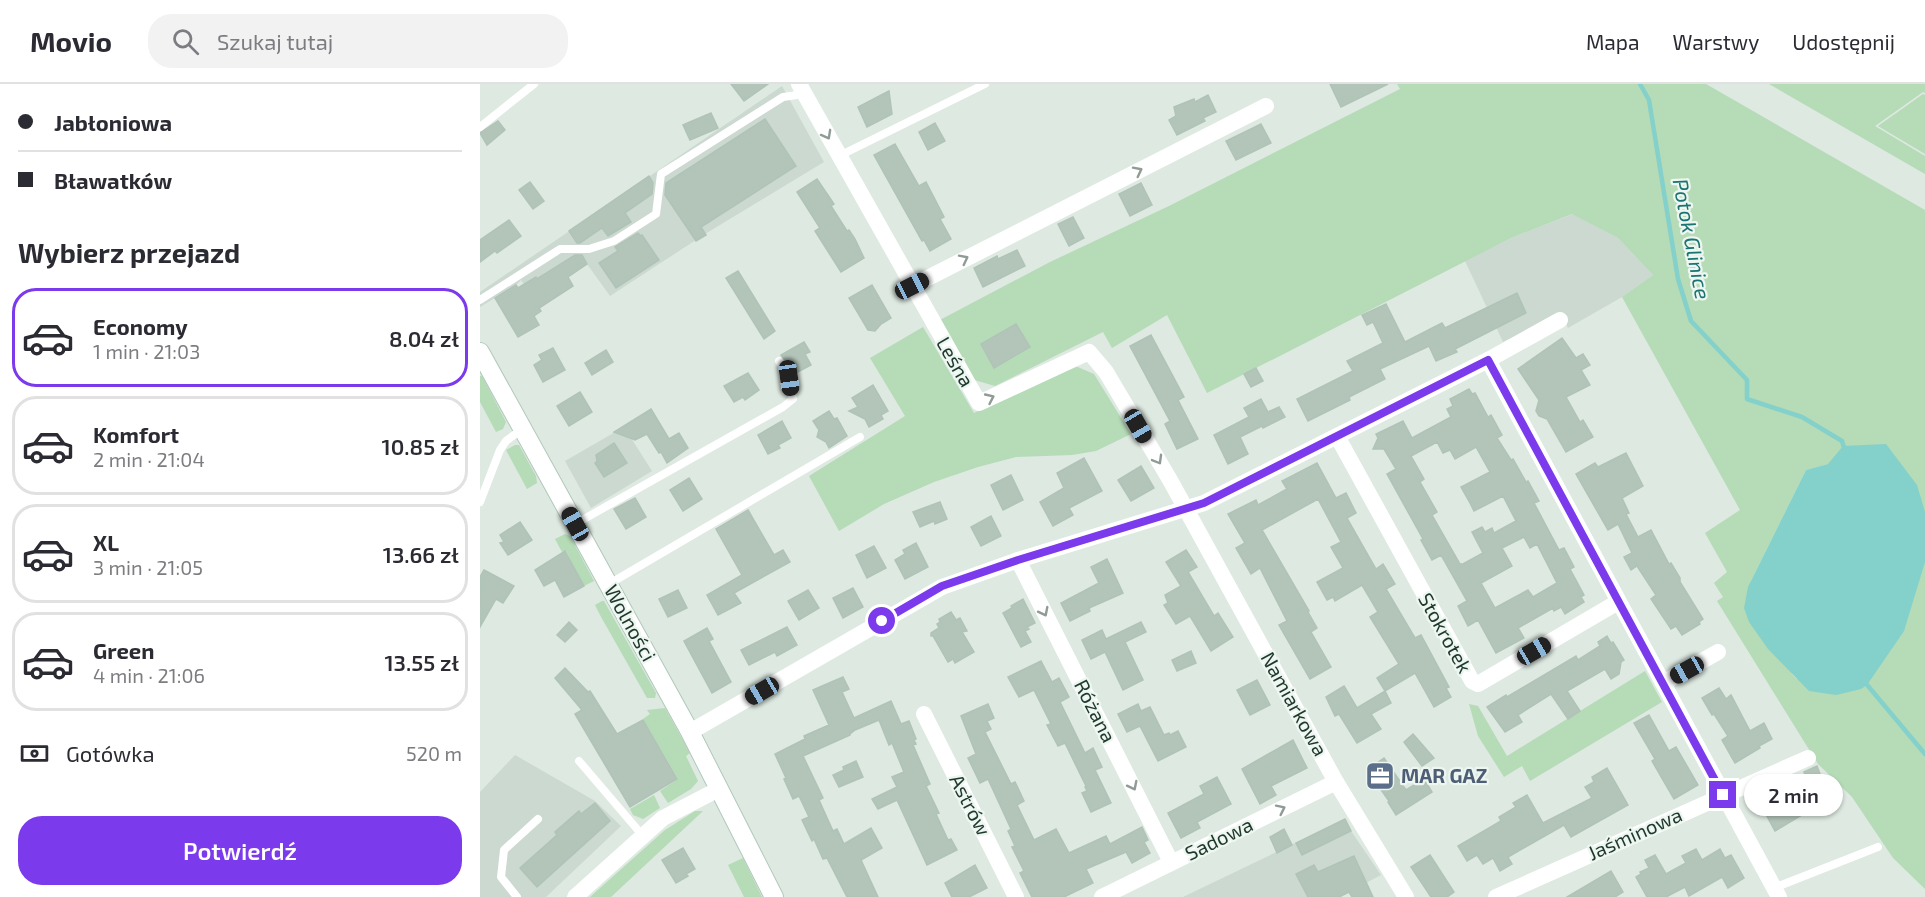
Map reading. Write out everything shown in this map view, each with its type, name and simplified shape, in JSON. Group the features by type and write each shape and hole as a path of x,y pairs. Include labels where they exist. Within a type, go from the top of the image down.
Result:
{"street":[{"name":"Leśna","path":"801,89 839,156 889,253 912,286 979,403 1089,352 1106,372 1185,509"},
{"path":"912,286 1266,106"},
{"path":"690,732 942,586 1018,560 1204,503 1488,360 1560,320"},
{"name":"Wolności","path":"480,352 690,732 774,897"},
{"path":"1488,360 1777,893"},
{"name":"Stokrotek","path":"1337,436 1472,681 1478,684 1618,602"},
{"name":"Namiarkowa","path":"1185,509 1336,782 1406,897"},
{"name":"Różana","path":"1018,560 1172,862"},
{"path":"1663,683 1718,652"},
{"name":"Astrów","path":"924,714 1016,897"},
{"name":"Jaśminowa","path":"1496,897 1808,758"},
{"name":"Sadowa","path":"1102,897 1336,782"},
{"path":"575,897 663,818 719,789"}],"lane":[{"path":"480,127 534,84"},
{"path":"839,156 985,84"},
{"path":"480,300 560,249 589,249 614,241 656,214 661,174 783,97 801,89"},
{"path":"575,524 788,403 792,399 789,378 779,361"},
{"path":"480,502 500,450 506,441 523,429"},
{"path":"609,584 860,437"},
{"path":"579,761 643,836"},
{"path":"517,897 501,877 504,850 537,819"},
{"path":"1777,893 1878,847"}],"shaded area":[{"path":"782,86 824,162 705,234 610,296 587,264 535,300 521,280 480,307 480,292"},
{"path":"1573,214 1618,238 1653,275 1622,297 1568,328 1561,314 1503,342 1465,261 1511,238"},
{"path":"624,427 652,471 591,508 565,461"},
{"path":"515,755 595,801 621,826 546,897 480,897 480,792"},
{"path":"1345,819 1381,875 1339,897 1183,897"}],"green space":[{"path":"1397,84 1706,84 1925,210 1925,889 1893,858 1852,797 1818,764 1717,601 1723,597 1714,583 1727,572 1705,533 1740,510 1622,297 1653,275 1618,238 1572,214 1511,238 1207,393 1167,315 1112,348 1103,332 995,386 971,379 938,321 1050,262 1169,206 1400,89","holes":["1832,463 1797,679 1792,674 1751,581 1806,470"]},
{"path":"1769,84 1925,84 1925,93 1923,92 1875,126 1925,156 1925,174"},
{"path":"1923,94 1925,95 1925,154 1878,126"},
{"path":"923,327 974,413 1073,365 1094,374 1131,434 1096,451 1072,455 1016,457 978,467 934,482 884,504 839,531 809,476 905,416 870,358"},
{"path":"480,376 506,422 503,429 496,432 480,402"},
{"path":"519,445 536,476 537,483 527,489 506,450"},
{"path":"565,534 570,536 594,581 584,586 566,551 562,552 555,539"},
{"path":"602,601 656,693 655,698 647,698 600,615 595,605"},
{"path":"1645,671 1662,702 1530,781 1522,766 1504,777 1478,736 1469,704 1478,706 1507,756"},
{"path":"665,708 690,753 686,756 698,781 691,789 668,803 660,791 678,779 643,719 650,714 647,710"},
{"path":"654,795 660,808 643,819 633,815 630,809"},
{"path":"695,811 703,811 611,897 590,897 665,830"},
{"path":"743,858 762,897 744,897 728,865"}],"water":[{"path":"1886,444 1917,485 1925,512 1925,562 1904,631 1867,685 1861,689 1836,695 1809,691 1768,649 1749,622 1744,608 1748,587 1806,470 1828,464 1843,446"}],"building":[{"path":"731,84 768,84 744,101"},
{"path":"1330,84 1388,84 1341,107"},
{"path":"889,91 892,114 867,127 858,107"},
{"path":"1208,95 1216,112 1203,118 1205,121 1177,135 1169,120 1176,116 1174,107 1194,99 1195,102"},
{"path":"711,113 718,128 690,140 683,125"},
{"path":"765,119 796,166 701,227 706,235 696,241 665,195 666,183"},
{"path":"498,121 505,130 487,145 480,133"},
{"path":"935,123 945,141 928,150 919,132"},
{"path":"1261,124 1271,143 1236,160 1226,141"},
{"path":"895,144 919,186 926,182 944,217 940,219 951,239 930,251 924,240 922,241 874,155"},
{"path":"649,176 653,183 652,194 625,213 631,222 608,236 602,228 577,243 569,231"},
{"path":"817,179 834,204 831,206 855,239 864,258 841,272 815,231 820,228 797,192"},
{"path":"530,182 544,201 533,209 519,190"},
{"path":"1141,183 1152,205 1130,216 1119,194"},
{"path":"1073,217 1084,238 1069,246 1058,224"},
{"path":"509,220 521,236 480,262 480,240"},
{"path":"638,233 642,235 659,260 616,288 599,263 618,251 615,247"},
{"path":"1017,250 1025,266 983,287 974,268 997,256 998,259"},
{"path":"575,255 582,255 587,264 568,277 573,286 539,308 541,311 534,316 539,325 518,337 495,298 516,285 518,288 536,277 537,279"},
{"path":"738,271 775,331 764,339 726,278"},
{"path":"872,285 891,318 875,331 868,330 849,298"},
{"path":"1517,293 1526,313 1455,349 1457,352 1436,361 1429,346 1380,369 1385,379 1308,421 1297,399 1353,371 1347,361 1383,343 1373,322 1367,325 1362,315 1386,304 1405,342 1442,323 1445,328"},
{"path":"1016,324 1030,347 994,368 981,344"},
{"path":"1151,335 1184,397 1178,400 1198,439 1177,449 1165,424 1170,421 1130,346"},
{"path":"1562,338 1576,358 1583,354 1590,365 1581,370 1590,385 1566,397 1580,422 1583,420 1593,437 1566,452 1547,419 1539,416 1536,411 1539,400 1518,369"},
{"path":"804,342 810,352 805,354 811,365 796,373 781,355"},
{"path":"553,348 565,370 543,382 534,365 542,360 539,355"},
{"path":"606,350 613,362 592,375 585,363"},
{"path":"1256,368 1263,381 1251,387 1244,374"},
{"path":"748,373 759,390 745,400 743,397 734,402 724,386"},
{"path":"873,385 888,411 881,415 883,419 869,427 865,419 849,411 858,407 852,398"},
{"path":"1469,389 1472,394 1475,393 1488,417 1491,415 1502,435 1497,438 1511,460 1513,459 1526,482 1528,481 1539,501 1534,503 1559,550 1564,548 1574,567 1570,569 1584,595 1581,597 1584,602 1565,614 1561,607 1554,611 1553,608 1518,628 1524,638 1496,653 1478,620 1468,626 1458,606 1467,601 1441,555 1432,560 1421,540 1423,539 1387,474 1396,469 1384,449 1373,449 1378,438 1376,434 1403,421 1412,438 1451,417 1447,409 1453,406 1450,399","holes":["1437,442 1443,453 1450,450 1455,459 1476,447 1490,472 1461,487 1474,511 1503,496 1516,521 1494,533 1492,528 1485,532 1482,527 1472,532 1483,553 1463,564 1460,564 1432,515 1437,512 1420,482 1424,479 1411,456","1524,537 1530,548 1537,544 1557,583 1533,597 1528,590 1495,608 1481,583 1512,566 1502,548"]},
{"path":"580,392 592,412 569,426 557,406"},
{"path":"1261,399 1268,412 1279,407 1285,417 1240,437 1248,454 1228,464 1214,435 1249,417 1244,408"},
{"path":"651,409 669,439 679,433 688,448 667,463 647,434 635,440 614,432"},
{"path":"829,411 834,419 837,418 847,436 829,448 826,442 817,437 819,430 813,421"},
{"path":"782,421 791,438 778,445 780,448 768,454 758,435"},
{"path":"614,443 627,463 604,477 595,463 596,455"},
{"path":"1626,453 1643,486 1622,498 1629,513 1626,514 1638,537 1651,530 1703,619 1699,622 1700,624 1682,635 1676,626 1671,629 1651,599 1656,595 1637,566 1631,570 1624,557 1632,553 1618,524 1608,530 1576,474 1595,463 1598,467"},
{"path":"1084,458 1102,491 1069,508 1073,515 1053,526 1040,502 1064,488 1057,473"},
{"path":"1317,463 1336,498 1346,493 1356,513 1347,518 1376,569 1383,564 1395,584 1386,589 1415,638 1421,635 1449,687 1446,688 1451,697 1434,707 1415,673 1385,691 1377,678 1399,664 1370,617 1378,612 1362,585 1335,601 1333,597 1327,600 1317,582 1343,568 1331,547 1341,542 1318,499 1262,530 1309,611 1317,628 1311,632 1331,667 1310,679 1279,625 1287,621 1260,568 1251,574 1236,548 1245,543 1228,514 1256,500 1258,505 1287,489 1282,481"},
{"path":"1141,466 1154,488 1131,501 1118,480"},
{"path":"1011,475 1023,500 1003,510 991,485"},
{"path":"689,478 702,499 683,511 670,490"},
{"path":"635,498 646,517 626,529 614,509"},
{"path":"940,502 947,519 920,527 913,512"},
{"path":"748,510 774,555 783,550 790,562 734,593 741,603 718,615 707,595 742,575 716,529"},
{"path":"991,516 1001,536 981,546 971,527"},
{"path":"520,522 532,540 508,555 500,543 504,542 500,535"},
{"path":"916,543 928,567 905,579 895,560 905,554 903,550"},
{"path":"874,546 886,568 867,578 856,555"},
{"path":"1186,550 1197,567 1188,572 1214,616 1218,613 1233,637 1211,651 1190,616 1176,624 1164,605 1168,603 1165,595 1181,586 1166,562"},
{"path":"565,551 584,586 564,597 555,580 544,586 535,570"},
{"path":"1107,559 1123,593 1089,608 1090,611 1070,621 1061,603 1099,583 1091,567"},
{"path":"484,570 514,586 503,603 496,599 480,627 480,577"},
{"path":"853,588 863,607 843,618 833,598"},
{"path":"678,590 687,608 668,617 659,599"},
{"path":"808,590 819,608 799,620 788,601"},
{"path":"1023,599 1035,623 1027,627 1029,629 1025,631 1031,642 1021,647 1003,613"},
{"path":"951,612 956,620 960,618 967,631 962,632 974,652 955,663 953,659 948,662 931,636 931,633 939,628 937,624 940,622 939,619"},
{"path":"569,622 577,630 565,642 557,635"},
{"path":"1141,622 1146,632 1125,642 1143,680 1123,690 1105,652 1091,659 1082,640 1102,630 1106,639"},
{"path":"787,627 797,645 777,656 775,652 749,665 741,650"},
{"path":"707,628 713,639 709,641 731,682 712,693 684,641"},
{"path":"1607,636 1624,660 1621,662 1619,674 1611,679 1605,669 1567,691 1580,711 1568,719 1551,694 1518,715 1522,722 1505,732 1487,707 1576,656 1578,660 1600,646 1598,642"},
{"path":"1191,651 1196,663 1177,671 1172,660"},
{"path":"1041,661 1052,682 1059,678 1069,697 1060,702 1085,753 1093,748 1102,767 1095,770 1111,803 1091,812 1082,793 1087,791 1086,786 1065,743 1058,746 1047,725 1051,724 1034,690 1019,697 1008,677"},
{"path":"565,668 588,692 590,691 617,734 643,720 677,779 630,807 575,714 582,710 555,678"},
{"path":"843,677 849,689 842,692 854,718 891,701 901,724 909,721 916,739 914,740 916,744 913,745 930,784 926,786 939,813 936,814 948,840 951,839 957,850 927,865 897,800 878,809 872,799 897,787 892,777 904,772 892,743 889,745 879,720 803,756 823,798 819,800 833,831 837,829 844,844 871,828 882,848 861,860 878,897 847,897 827,858 823,859 814,839 812,841 802,820 809,817 799,796 793,799 775,754 805,739 804,736 829,725 813,690"},
{"path":"1257,680 1270,705 1250,715 1237,690"},
{"path":"1344,686 1357,708 1385,691 1391,703 1371,714 1381,729 1357,743 1339,714 1335,716 1326,697"},
{"path":"1719,688 1726,699 1731,695 1750,731 1764,723 1772,739 1735,763 1722,740 1728,736 1702,698"},
{"path":"988,704 994,718 987,721 991,729 985,732 1011,784 1015,782 1024,801 1017,805 1034,840 1056,829 1069,853 1106,836 1110,844 1142,827 1148,840 1144,842 1150,853 1132,863 1126,852 1086,869 1093,883 1064,897 1032,897 1020,873 1024,871 1012,847 1015,846 1008,831 1011,829 988,779 980,783 968,758 976,754 961,716"},
{"path":"1138,704 1141,711 1150,707 1164,735 1178,731 1186,747 1158,761 1140,726 1127,732 1118,714"},
{"path":"1649,715 1669,751 1676,747 1698,785 1674,799 1652,761 1655,759 1634,723"},
{"path":"1413,734 1434,758 1422,766 1404,742"},
{"path":"1293,740 1307,768 1271,786 1276,795 1260,804 1242,769"},
{"path":"1384,758 1406,790 1424,779 1432,792 1396,815 1367,770"},
{"path":"856,761 863,777 839,787 833,775"},
{"path":"1817,766 1822,779 1808,784 1804,772"},
{"path":"1607,768 1628,805 1571,837 1564,825 1508,857 1512,864 1500,871 1493,858 1483,864 1477,855 1467,861 1458,846 1501,821 1499,817 1516,807 1513,803 1527,795 1543,823 1592,798 1585,787 1594,782 1592,777"},
{"path":"1217,777 1231,804 1197,822 1200,828 1181,838 1168,813 1204,794 1200,786"},
{"path":"1795,792 1807,812 1775,831 1763,809 1771,805 1769,801 1782,794 1784,799"},
{"path":"595,803 610,821 537,887 520,868 557,835 555,832 579,811 581,814"},
{"path":"1345,819 1351,831 1302,855 1296,843"},
{"path":"1284,829 1292,845 1277,853 1270,837"},
{"path":"683,848 695,869 676,883 662,860"},
{"path":"1696,849 1702,860 1720,849 1725,858 1731,855 1744,878 1728,888 1722,877 1689,896 1685,887 1666,897 1647,897 1636,877 1641,874 1640,872 1649,868 1645,860 1655,855 1666,874 1686,863 1682,856"},
{"path":"1430,855 1454,892 1447,897 1431,897 1411,867"},
{"path":"1354,856 1373,897 1352,897 1349,892 1339,897 1308,897 1296,874 1314,865 1318,872"},
{"path":"975,865 987,888 969,897 952,897 945,883"},
{"path":"1611,871 1623,892 1615,897 1567,897"}],"waterway":[{"name":"Potok Glinice","path":"1640,84 1649,100 1678,279 1691,321 1747,380 1747,399 1802,417 1842,441 1845,451"},
{"name":"Potok Glinice","path":"1863,680 1925,754"}],"place":[{"name":"MAR GAZ","path":"1380,776"}],"route":[{"path":"882,621 942,586 1018,560 1204,503 1488,360 1723,795"}]}
